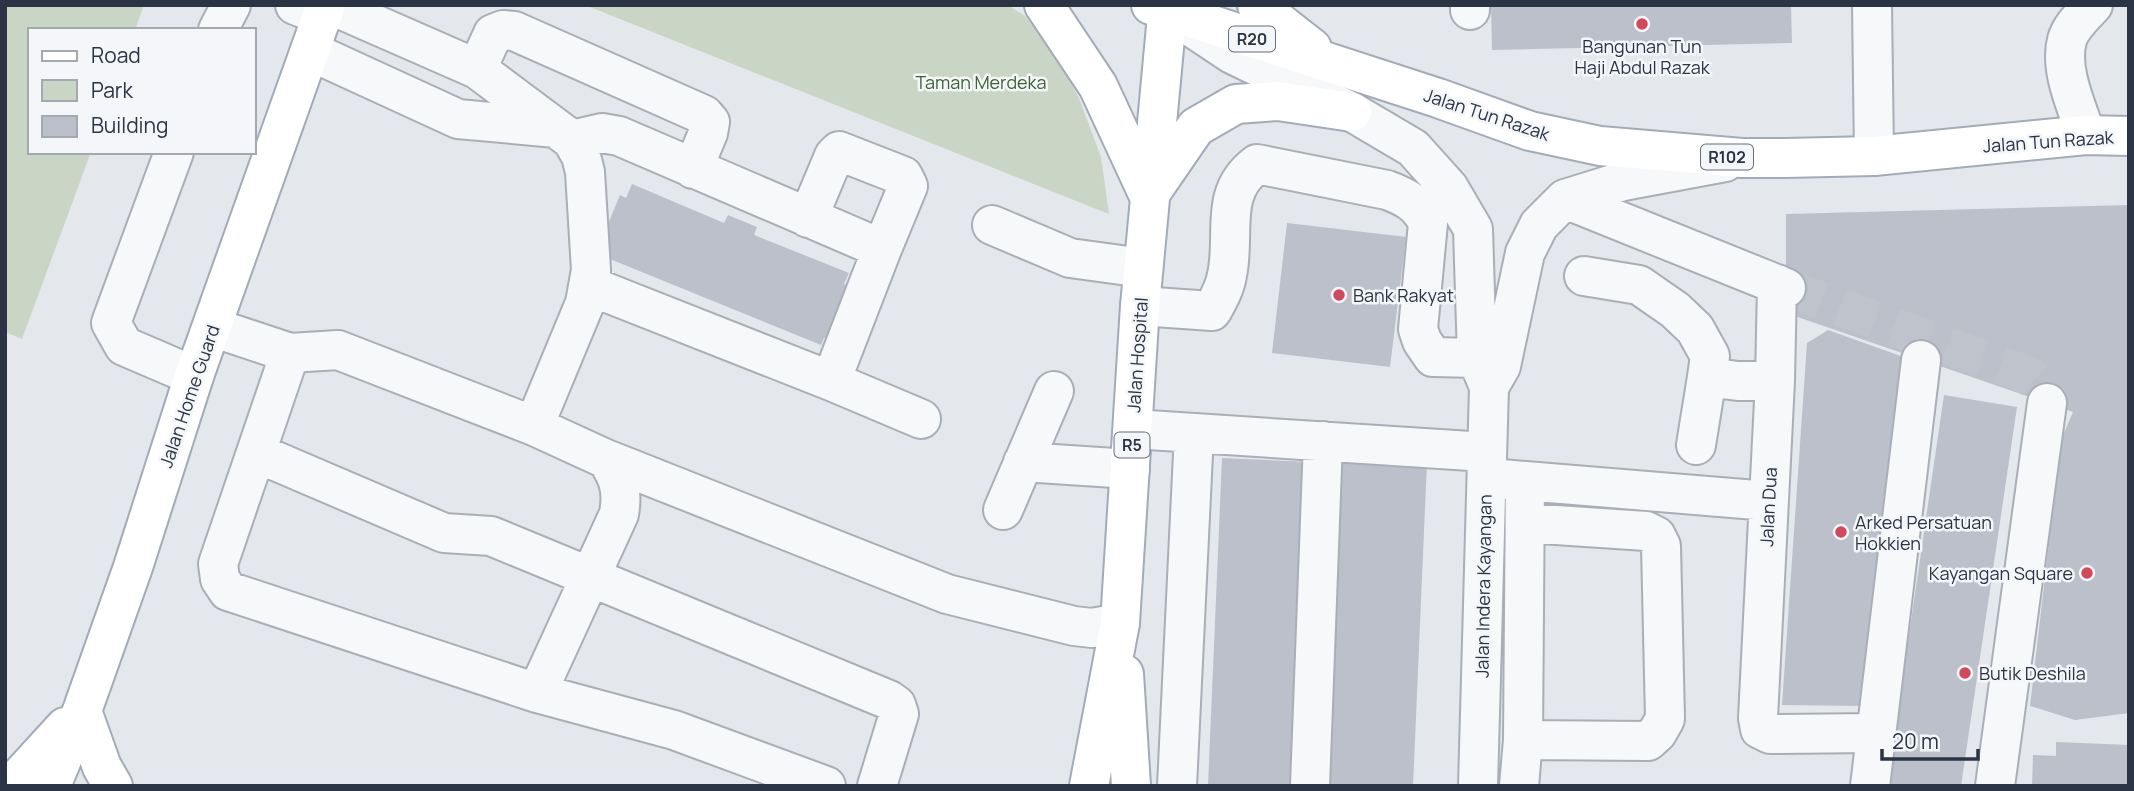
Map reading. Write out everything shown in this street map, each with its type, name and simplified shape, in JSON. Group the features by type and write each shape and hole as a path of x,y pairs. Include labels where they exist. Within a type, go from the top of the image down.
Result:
{"main road":[{"path":"1044,5 1098,86 1149,196"},
{"path":"1257,5 1336,66"},
{"name":"Jalan Hospital","path":"1089,786 1120,623 1162,7"},
{"name":"Jalan Tun Razak","path":"1162,7 1530,131 1600,146 1742,158 1874,156 2085,135 2129,136"},
{"name":"Jalan Home Guard","path":"51,786 82,711 133,567 194,376 310,51 319,8"},
{"path":"1149,196 1196,127 1236,104 1278,100 1352,112"},
{"name":"R5","path":"1120,623 1131,786"},
{"path":"11,786 82,711 102,767 113,786"}],"street":[{"path":"219,28 231,5"},
{"path":"1872,5 1874,156"},
{"path":"2085,135 2065,66 2067,40 2073,27 2094,5"},
{"name":"Jalan Indera Kayangan","path":"1162,7 1232,54 1352,112 1413,148 1449,188 1473,229 1483,372 1486,465 1478,786"},
{"path":"319,8 477,69 564,134 581,156 592,270 590,286 586,303 534,426"},
{"path":"477,69 493,34 503,30 514,31 704,116 710,121 708,133 692,169"},
{"path":"310,51 458,119 564,134 602,133 619,136 882,249"},
{"path":"808,218 834,156 839,151 903,176 908,186 831,381"},
{"path":"173,154 111,323 124,346 194,376"},
{"path":"1140,306 1212,311 1227,275 1233,192 1245,173 1257,164 1387,190 1403,196 1420,208 1428,223 1418,329 1422,341 1433,357 1483,372 1501,366 1525,253 1539,225 1565,200 1623,181 1742,158"},
{"name":"Jalan Dua","path":"1565,200 1781,286 1768,501 1758,718 1760,729 1770,734 1875,733"},
{"path":"992,225 1070,258 1143,268"},
{"path":"1584,276 1639,285 1675,310 1695,329 1710,356 1696,445"},
{"path":"590,286 921,419"},
{"path":"212,327 290,353 338,350 534,426 606,459 947,594 1074,626 1103,627 1120,623"},
{"path":"290,353 218,564 220,579 228,591 537,693 674,730 827,786"},
{"path":"1870,786 1921,360"},
{"path":"1707,377 1738,381 1775,381"},
{"path":"1003,510 1054,391"},
{"path":"1995,786 2047,403"},
{"path":"1133,429 1323,441 1486,465 1525,481 1768,501"},
{"path":"1177,786 1194,433"},
{"path":"1310,786 1323,441"},
{"path":"257,453 444,533 491,536 889,700 896,705 899,714 877,786"},
{"path":"537,693 619,513 621,486 616,472 606,459"},
{"path":"1024,462 1130,469"},
{"path":"1519,786 1523,740 1525,481"},
{"path":"619,513 642,493 668,484"},
{"path":"1523,740 1648,741 1657,733 1665,719 1661,546 1656,536 1646,531 1526,523"}],"green space":[{"path":"5,5 144,5 136,28 28,28 28,154 90,154 22,339 5,332"},
{"name":"Taman Merdeka","path":"585,5 1008,5 1025,16 1056,55 1079,98 1101,157 1109,214"}],"building":[{"name":"Bangunan Tun Haji Abdul Razak","path":"1491,5 1791,5 1792,43 1492,50"},
{"path":"632,184 724,223 728,215 757,227 754,235 849,273 844,284 851,287 830,340 824,338 821,345 605,257 599,246 620,195 626,198"},
{"path":"2129,205 2129,713 2075,720 2030,706 2061,440 2073,412 1786,313 1786,214"},
{"name":"Bank Rakyat","path":"1287,223 1406,237 1390,367 1272,353"},
{"name":"Arked Persatuan Hokkien","path":"1828,330 1909,359 1865,706 1782,705 1807,343"},
{"path":"1944,395 2017,407 1961,786 1887,786"},
{"path":"1222,458 1310,462 1296,786 1208,786"},
{"path":"1340,458 1427,462 1413,786 1325,786"},
{"path":"2056,742 2129,745 2129,786 2032,786 2033,755 2056,756"}],"tunnel":[{"path":"1786,288 2028,375 2042,387 2047,403"}],"place":[{"name":"Bangunan Tun Haji Abdul Razak","path":"1642,24"},
{"name":"Bank Rakyat","path":"1339,295"},
{"name":"Arked Persatuan Hokkien","path":"1841,532"},
{"name":"Kayangan Square","path":"2087,573"},
{"name":"Butik Deshila","path":"1965,673"}]}
